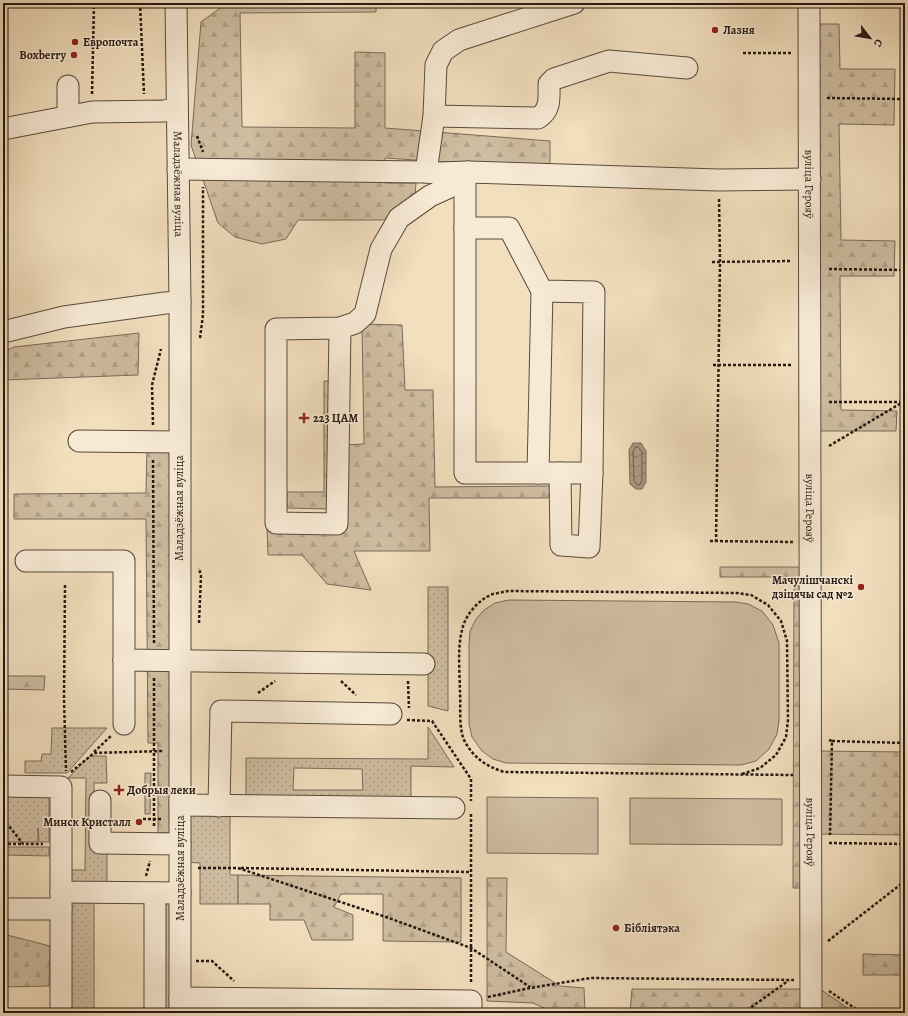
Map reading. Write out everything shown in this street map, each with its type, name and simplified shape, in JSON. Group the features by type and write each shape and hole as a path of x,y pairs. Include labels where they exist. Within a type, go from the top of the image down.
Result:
{"street":[{"name":"Маладзёжная вуліца","path":"176,3 180,302 180,1005"},
{"path":"426,172 434,116 436,65 444,52 459,40 574,3"},
{"name":"вуліца Герояў","path":"809,3 810,179 819,265 809,365 810,1013"},
{"path":"434,116 538,118 544,114 548,108 549,84 554,79 609,61 687,68"},
{"path":"68,86 68,116"},
{"path":"3,130 92,112 177,109"},
{"path":"178,169 426,172 466,176 718,180 810,179"},
{"path":"466,176 465,473 592,473"},
{"path":"340,328 337,524 276,523 276,329 340,328 355,323 365,314 381,249 399,218 430,196 466,176"},
{"path":"465,228 510,228 542,291 538,473"},
{"path":"542,291 594,292 590,547 561,545 560,473"},
{"path":"3,332 64,317 180,302"},
{"path":"79,441 179,442"},
{"path":"26,561 124,561 124,724"},
{"path":"124,660 416,663"},
{"path":"219,806 220,711 392,714"},
{"path":"4,786 61,787 62,1013"},
{"path":"100,801 100,843 180,844"},
{"path":"180,805 454,808"},
{"path":"3,908 61,901 155,893 180,893"},
{"path":"155,893 155,1013"},
{"path":"180,1005 471,1007"}],"path":[{"path":"92,112 94,3"},
{"path":"140,3 145,111"},
{"path":"903,402 904,3"},
{"path":"743,53 792,53"},
{"path":"828,98 904,99"},
{"path":"716,542 720,262 718,180"},
{"path":"712,262 819,265 904,270"},
{"path":"713,365 809,365"},
{"path":"829,402 903,402"},
{"path":"829,446 903,402"},
{"path":"710,541 810,542"},
{"path":"153,551 154,819"},
{"path":"65,585 64,699 66,777 124,724"},
{"path":"742,774 760,768 776,755 786,737 788,720 787,642 781,621 768,604 751,595 737,593 508,591 492,595 479,603 469,614 462,629 460,646 461,725 464,740 475,757 489,767 504,772 810,775"},
{"path":"416,663 409,720 432,721 471,779 471,1007 530,988 591,978 810,980 862,1013"},
{"path":"832,740 905,743"},
{"path":"94,753 154,751"},
{"path":"4,786 5,821 23,844"},
{"path":"810,843 905,844"},
{"path":"3,844 61,845"},
{"path":"191,868 471,872"},
{"path":"238,868 386,917 471,948 530,988"},
{"path":"810,955 905,881"},
{"path":"743,1013 789,980"}],"green space":[{"path":"227,3 376,3 376,12 240,13 242,127 355,128 355,52 385,53 385,128 550,141 550,169 385,158 385,183 416,183 415,196 383,220 298,220 286,239 262,244 235,237 218,223 191,145 201,22"},
{"path":"815,24 839,24 840,69 895,69 894,125 839,124 841,240 895,241 894,276 840,276 841,410 897,411 896,431 815,431"},
{"path":"362,324 402,325 405,390 433,390 435,487 551,486 548,498 429,498 430,551 354,551 371,590 327,584 302,555 268,555 267,528 344,529 344,445 364,444"},
{"path":"139,333 138,375 3,380 3,352 14,347"},
{"path":"324,381 331,381 332,509 287,508 287,492 324,492"},
{"path":"147,446 174,447 175,833 158,833 158,743 148,743 146,519 14,519 14,494 146,493"},
{"path":"720,567 803,567 804,888 793,888 794,577 720,577"},
{"path":"428,587 448,587 448,711 428,706"},
{"path":"509,600 736,602 748,604 762,611 773,625 779,643 779,720 777,734 769,749 756,761 741,765 506,763 493,759 482,751 472,737 469,724 470,631 476,619 484,610 495,603"},
{"path":"3,676 45,676 44,690 3,689"},
{"path":"428,727 454,767 411,766 411,800 246,799 246,758 428,759","holes":["294,768 362,769 363,790 293,790"]},
{"path":"52,728 107,728 67,773 25,773 25,761 41,761 42,754 51,754"},
{"path":"817,751 905,752 905,835 817,834"},
{"path":"90,756 106,756 107,783 94,783 94,847 107,847 107,888 69,887 69,870 85,870 86,778 68,778"},
{"path":"145,773 151,773 150,814 145,814"},
{"path":"3,794 49,794 49,842 39,842 38,828 38,842 3,842"},
{"path":"487,797 598,798 598,854 487,853"},
{"path":"630,798 782,799 782,845 630,844"},
{"path":"185,814 230,814 230,875 238,875 238,904 200,904 200,863 185,862"},
{"path":"3,847 49,847 49,856 3,855"},
{"path":"238,875 461,878 461,942 383,941 383,894 341,894 334,907 353,915 353,940 312,940 304,920 270,920 270,904 238,904"},
{"path":"487,878 507,878 506,952 560,986 584,988 585,1013 555,1013 533,1003 487,1001"},
{"path":"70,897 94,902 94,1013 70,1013"},
{"path":"158,898 175,898 174,1013 159,1013"},
{"path":"3,934 50,946 49,986 3,987"},
{"path":"863,954 905,955 905,975 863,975"},
{"path":"817,987 855,1013 817,1013"},
{"path":"632,989 803,989 803,1013 630,1013"}],"water":[{"path":"633,443 641,443 646,451 646,482 642,489 636,489 630,484 629,450"}],"place":[{"name":"Лазня","path":"715,30"},
{"name":"Европочта","path":"75,42"},
{"name":"Boxberry","path":"74,55"},
{"name":"223 ЦAM","path":"304,418"},
{"name":"Мачулішчанскі дзіцячы сад №2","path":"861,587"},
{"name":"Добрыя леки","path":"119,790"},
{"name":"Минск Кристалл","path":"139,822"},
{"name":"Бібліятэка","path":"616,928"}]}
